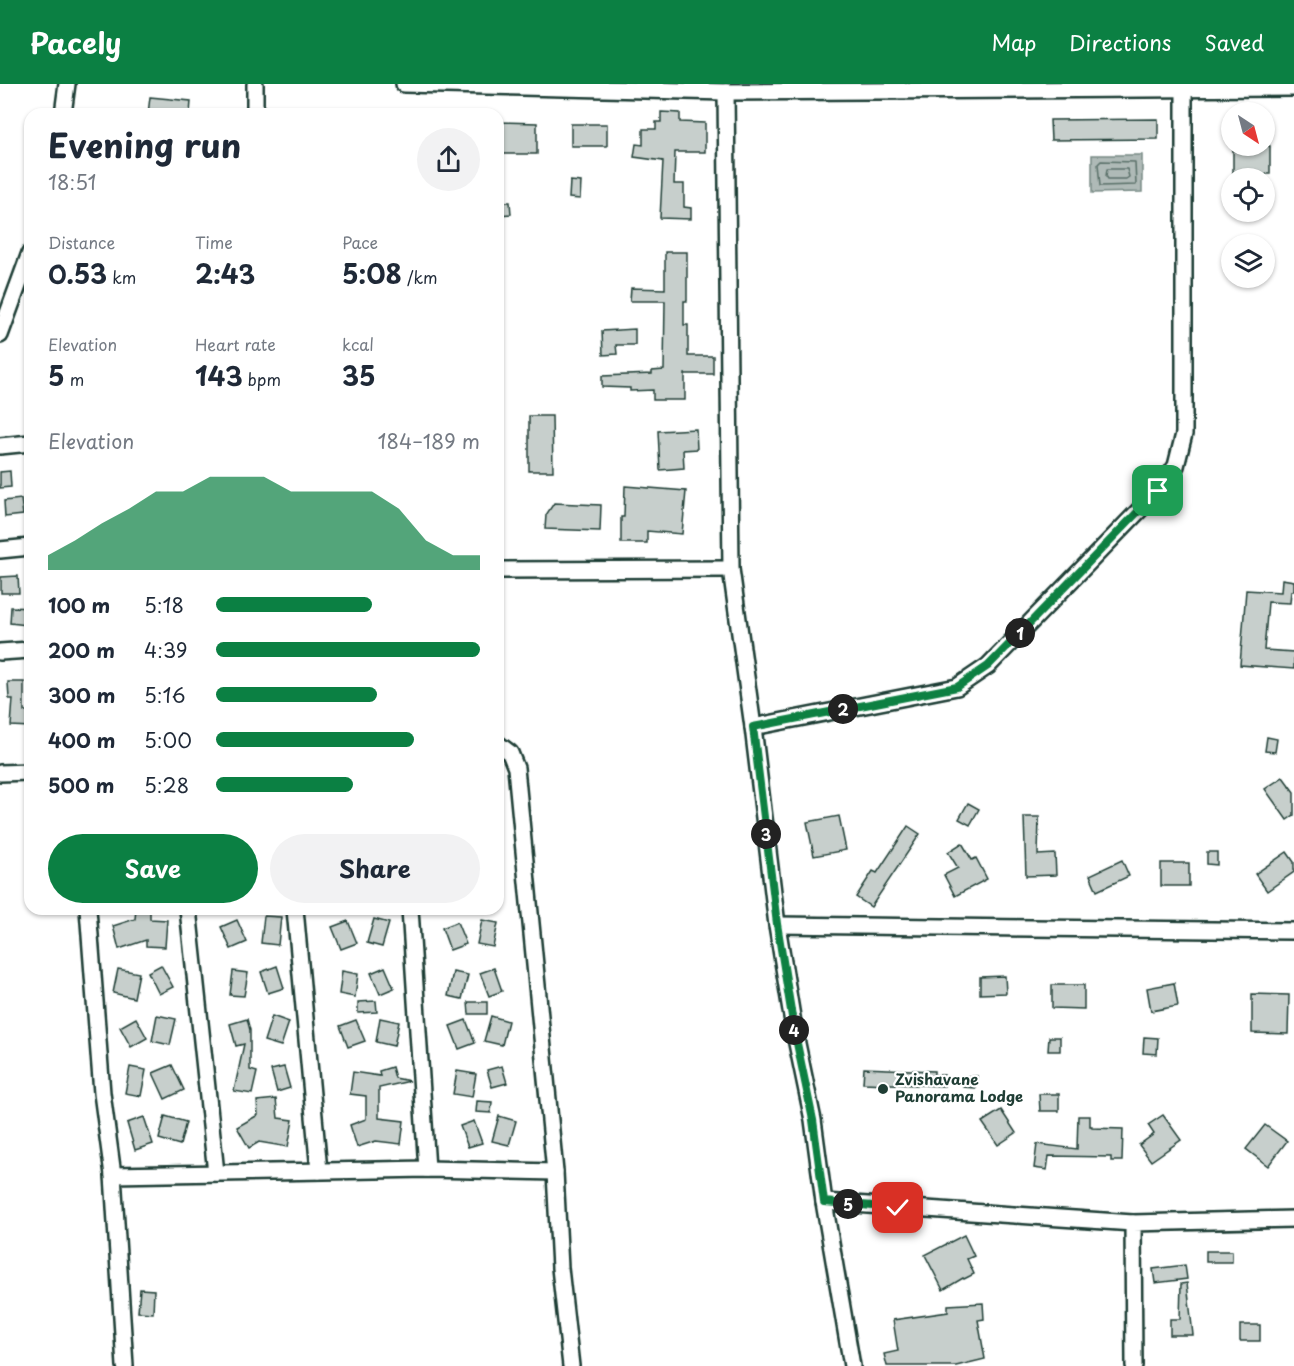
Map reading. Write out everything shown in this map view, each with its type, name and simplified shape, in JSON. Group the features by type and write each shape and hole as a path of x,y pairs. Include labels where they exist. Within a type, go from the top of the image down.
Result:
{"street":[{"path":"64,108 67,84"},
{"path":"255,84 255,108"},
{"path":"404,84 726,92 860,87 1294,88"},
{"path":"753,727 957,687 988,666 1158,491 1176,466 1184,434 1184,88"},
{"path":"726,92 731,568 777,924 794,1029 813,1120 824,1202 852,1366"},
{"path":"0,335 24,269"},
{"path":"0,446 24,444"},
{"path":"0,550 24,548"},
{"path":"504,570 731,568"},
{"path":"0,652 24,650"},
{"path":"504,748 510,753 516,768 555,1172 560,1268 571,1366"},
{"path":"0,773 24,772"},
{"path":"88,915 102,1093 113,1175 124,1366"},
{"path":"189,915 216,1173"},
{"path":"296,915 319,1171"},
{"path":"410,915 427,1169"},
{"path":"777,924 1294,931"},
{"path":"113,1175 427,1169 555,1172"},
{"path":"824,1202 1133,1223 1294,1219"},
{"path":"1133,1223 1134,1366"}],"water":[{"path":"1092,155 1142,155 1142,192 1092,193"}],"building":[{"path":"150,97 191,101 190,108 149,108"},
{"path":"661,112 680,113 680,122 705,123 705,152 675,152 674,184 684,184 684,207 691,208 691,219 660,218 663,161 634,157 636,144 643,145 643,129 656,129 656,122 661,122"},
{"path":"1158,119 1158,139 1051,140 1050,120"},
{"path":"504,122 537,123 537,154 504,154"},
{"path":"571,124 607,124 607,146 571,146"},
{"path":"1233,156 1270,156 1270,168 1233,168"},
{"path":"570,181 581,182 580,199 569,198"},
{"path":"504,202 510,202 511,214 504,215"},
{"path":"665,252 687,252 687,301 684,301 684,325 688,325 688,356 713,356 713,374 685,374 685,400 653,400 653,390 630,391 630,388 602,387 602,376 652,374 652,371 664,370 665,301 630,301 631,288 665,289"},
{"path":"635,329 635,345 616,345 617,354 603,355 602,331"},
{"path":"529,416 552,416 553,471 529,471"},
{"path":"696,429 697,449 683,450 684,468 660,470 658,431"},
{"path":"10,471 11,487 0,488 0,472"},
{"path":"625,486 686,491 682,534 647,531 647,543 621,543 621,517 624,517"},
{"path":"21,499 23,515 5,517 4,501"},
{"path":"554,503 601,505 600,531 545,529 546,515"},
{"path":"18,576 19,593 1,593 1,577"},
{"path":"1282,579 1294,581 1294,591 1291,591 1290,603 1268,602 1264,650 1294,652 1294,669 1240,665 1246,590 1281,592"},
{"path":"11,607 24,608 24,625 10,623"},
{"path":"8,682 24,682 24,727 11,726 13,699 9,699"},
{"path":"1267,737 1277,739 1275,752 1265,751"},
{"path":"1283,777 1294,792 1294,815 1287,820 1265,789"},
{"path":"968,803 979,809 970,825 959,819"},
{"path":"839,816 846,850 814,856 807,822"},
{"path":"1024,817 1039,817 1038,855 1055,854 1056,875 1026,876"},
{"path":"908,826 920,834 871,907 856,897 873,871 877,873"},
{"path":"962,843 972,860 976,858 987,879 955,896 944,875 958,868 948,852"},
{"path":"1207,852 1217,852 1217,865 1207,864"},
{"path":"1287,852 1294,862 1294,872 1267,891 1255,874"},
{"path":"1122,860 1129,876 1097,891 1090,875"},
{"path":"1161,863 1189,863 1189,886 1161,886"},
{"path":"135,915 150,915 150,919 167,920 165,947 146,946 146,940 119,949 113,926 135,919"},
{"path":"264,916 281,917 278,945 261,943"},
{"path":"374,919 389,923 382,947 367,943"},
{"path":"237,920 247,942 231,949 221,927"},
{"path":"482,920 498,923 493,947 477,944"},
{"path":"348,921 357,943 341,949 332,927"},
{"path":"457,922 466,944 450,950 442,928"},
{"path":"161,965 173,987 159,994 148,972"},
{"path":"277,966 284,988 268,993 261,972"},
{"path":"385,967 394,988 380,994 371,973"},
{"path":"494,968 502,991 489,996 480,973"},
{"path":"118,969 139,973 134,998 113,993"},
{"path":"233,971 248,973 244,996 230,995"},
{"path":"342,971 358,974 355,997 339,994"},
{"path":"453,972 468,975 462,999 448,996"},
{"path":"1005,976 1006,993 980,994 980,977"},
{"path":"1174,983 1178,1006 1151,1011 1147,988"},
{"path":"1052,985 1084,985 1084,1009 1052,1008"},
{"path":"1252,994 1289,995 1288,1034 1252,1033"},
{"path":"376,1001 377,1012 358,1013 358,1002"},
{"path":"468,1002 487,1002 487,1014 469,1014"},
{"path":"157,1015 176,1019 170,1045 152,1041"},
{"path":"272,1016 289,1022 281,1046 264,1041"},
{"path":"491,1016 508,1021 502,1045 484,1041"},
{"path":"136,1018 147,1038 131,1047 120,1027"},
{"path":"380,1018 399,1022 394,1046 376,1042"},
{"path":"247,1019 250,1030 250,1070 257,1072 252,1094 234,1091 244,1044 236,1046 230,1024"},
{"path":"356,1020 365,1041 348,1047 340,1026"},
{"path":"466,1020 475,1043 459,1049 450,1026"},
{"path":"1049,1037 1060,1037 1060,1051 1048,1051"},
{"path":"1144,1037 1158,1038 1157,1054 1143,1053"},
{"path":"172,1065 184,1090 165,1099 153,1073"},
{"path":"502,1066 507,1083 492,1087 487,1070"},
{"path":"130,1067 146,1070 141,1096 125,1093"},
{"path":"284,1067 290,1088 277,1092 271,1070"},
{"path":"392,1067 395,1078 410,1081 379,1088 379,1118 404,1121 401,1144 376,1141 357,1147 350,1125 366,1119 366,1096 350,1094 353,1072 380,1076 379,1071"},
{"path":"864,1068 934,1071 934,1075 944,1075 944,1086 863,1083"},
{"path":"457,1071 476,1074 472,1097 453,1094"},
{"path":"964,1076 977,1076 976,1088 963,1087"},
{"path":"1039,1094 1059,1094 1059,1111 1040,1111"},
{"path":"276,1099 278,1118 293,1120 288,1147 259,1142 249,1148 237,1127 258,1115 257,1101"},
{"path":"477,1101 492,1102 491,1113 476,1112"},
{"path":"1001,1110 1016,1133 998,1145 982,1122"},
{"path":"1163,1115 1181,1140 1151,1161 1139,1145 1154,1134 1148,1125"},
{"path":"165,1116 186,1122 180,1145 159,1139"},
{"path":"499,1116 516,1121 509,1145 492,1141"},
{"path":"1078,1116 1090,1116 1092,1128 1123,1129 1122,1161 1111,1161 1111,1157 1049,1156 1047,1170 1034,1168 1037,1144 1077,1149"},
{"path":"144,1117 153,1144 135,1150 127,1123"},
{"path":"474,1121 482,1143 468,1147 460,1126"},
{"path":"1265,1125 1287,1141 1268,1166 1246,1149"},
{"path":"964,1235 974,1256 967,1259 974,1274 943,1290 925,1255"},
{"path":"1206,1251 1232,1251 1232,1262 1206,1262"},
{"path":"1185,1265 1187,1279 1155,1283 1153,1269"},
{"path":"1187,1283 1193,1335 1170,1335 1170,1319 1180,1319 1181,1284"},
{"path":"140,1289 154,1290 153,1313 138,1312"},
{"path":"983,1303 984,1319 978,1320 985,1359 956,1366 887,1366 884,1354 898,1351 893,1320 948,1312 948,1305"},
{"path":"1240,1325 1260,1325 1260,1341 1240,1341"}],"place":[{"name":"Zvishavane Panorama Lodge","path":"883,1089"}],"route":[{"path":"898,1208 824,1202 813,1120 794,1029 777,924 753,727 957,687 988,666 1158,491"}]}
